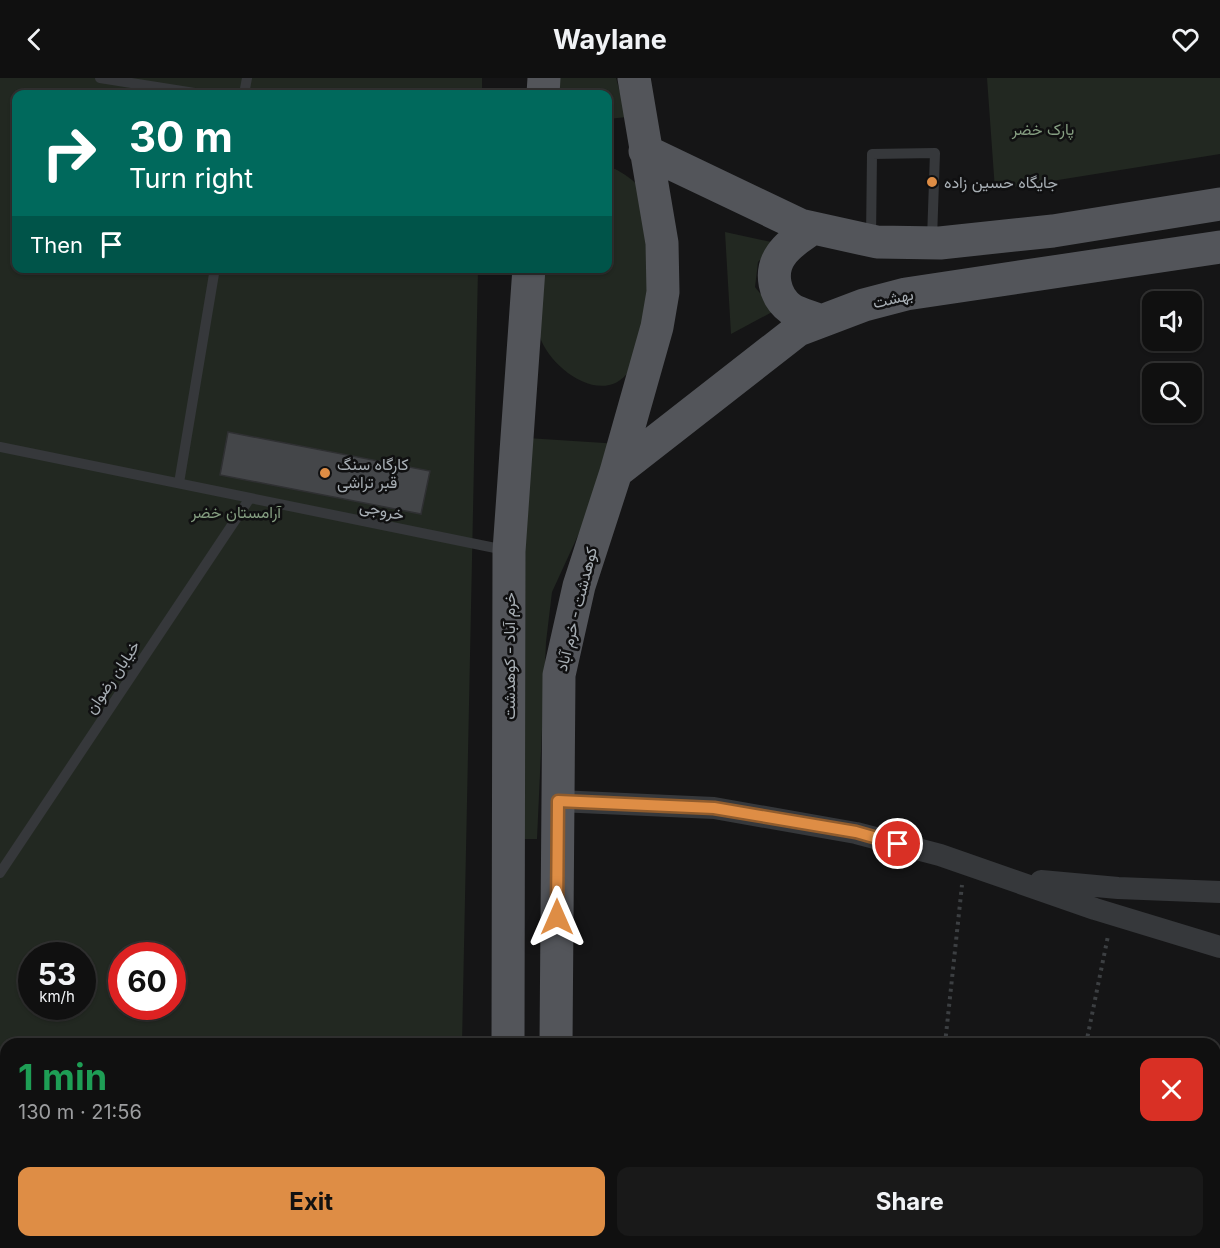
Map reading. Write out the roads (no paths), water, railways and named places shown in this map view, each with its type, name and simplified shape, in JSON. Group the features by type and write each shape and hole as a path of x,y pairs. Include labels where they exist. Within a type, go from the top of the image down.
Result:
{"main road":[{"name":"کوهدشت - خرم آباد","path":"556,1038 559,675 579,586 616,472 657,327 663,292 663,243 645,151 634,78"},
{"path":"645,151 800,225 870,240 932,243 1053,231 1220,204"},
{"path":"813,228 791,244 780,256 775,283 779,297 791,309 821,321"},
{"name":"بهشت","path":"616,472 798,330 864,305 906,294 1220,248"},
{"name":"خرم آباد - کوهدشت","path":"508,1038 509,551 529,273"}],"street":[{"path":"558,801 714,808 856,832 964,864 1220,947"},
{"path":"1004,877 1118,888 1220,892"}],"lane":[{"path":"100,78 176,90"},
{"path":"870,240 872,154 935,153 932,243"},
{"path":"179,483 214,273"},
{"name":"خروجی","path":"0,447 509,551"},
{"name":"خیابان رضوان","path":"0,873 250,498"},
{"path":"0,854 12,855"}],"place":[{"name":"جایگاه حسین زاده","path":"932,182"},
{"name":"کارگاه سنگ قبر تراشی","path":"325,473"}],"park label":[{"name":"پارک خضر","path":"1043,129"},
{"name":"آرامستان خضر","path":"236,512"}]}
